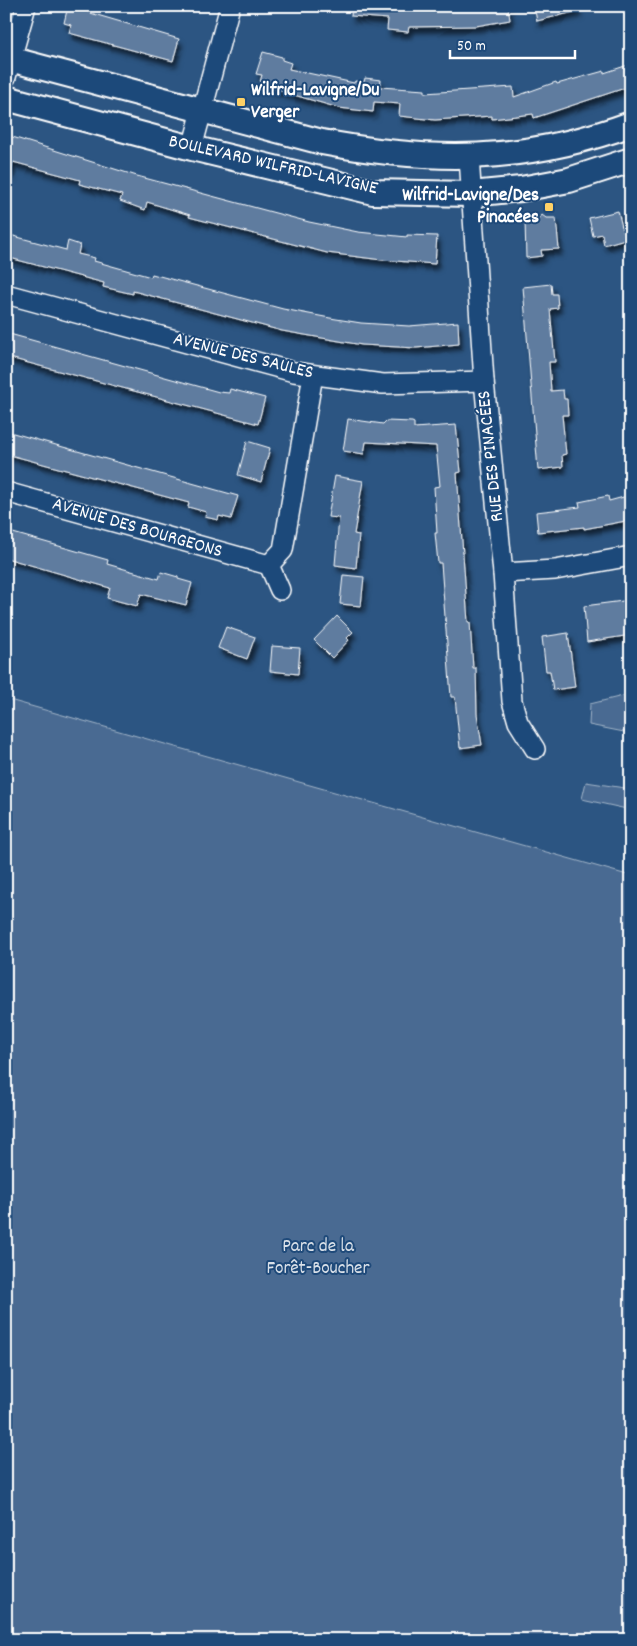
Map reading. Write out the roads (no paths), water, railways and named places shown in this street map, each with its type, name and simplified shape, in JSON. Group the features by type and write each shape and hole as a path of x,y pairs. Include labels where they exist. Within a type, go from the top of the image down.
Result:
{"street":[{"path":"8,65 26,6"},
{"path":"192,148 230,6"},
{"name":"BOULEVARD WILFRID-LAVIGNE","path":"8,65 202,110 322,142 374,152 426,157 517,154 573,142 631,124"},
{"name":"BOULEVARD WILFRID-LAVIGNE","path":"6,98 192,148 373,192 471,194 521,189 569,180 631,160"},
{"name":"RUE DES PINACÉES","path":"469,157 484,381 503,573 512,701 518,722 535,749"},
{"name":"AVENUE DES SAULES","path":"6,294 264,365 313,375 383,384 484,381"},
{"path":"280,590 269,565 284,550 313,375"},
{"name":"AVENUE DES BOURGEONS","path":"6,492 269,565"},
{"path":"503,573 555,570 631,556"}],"place":[{"name":"Wilfrid-Lavigne/Du Verger","path":"241,102"},
{"name":"Wilfrid-Lavigne/Des Pinacées","path":"549,207"}],"park label":[{"name":"Parc de la Forêt-Boucher","path":"318,1258"}]}
